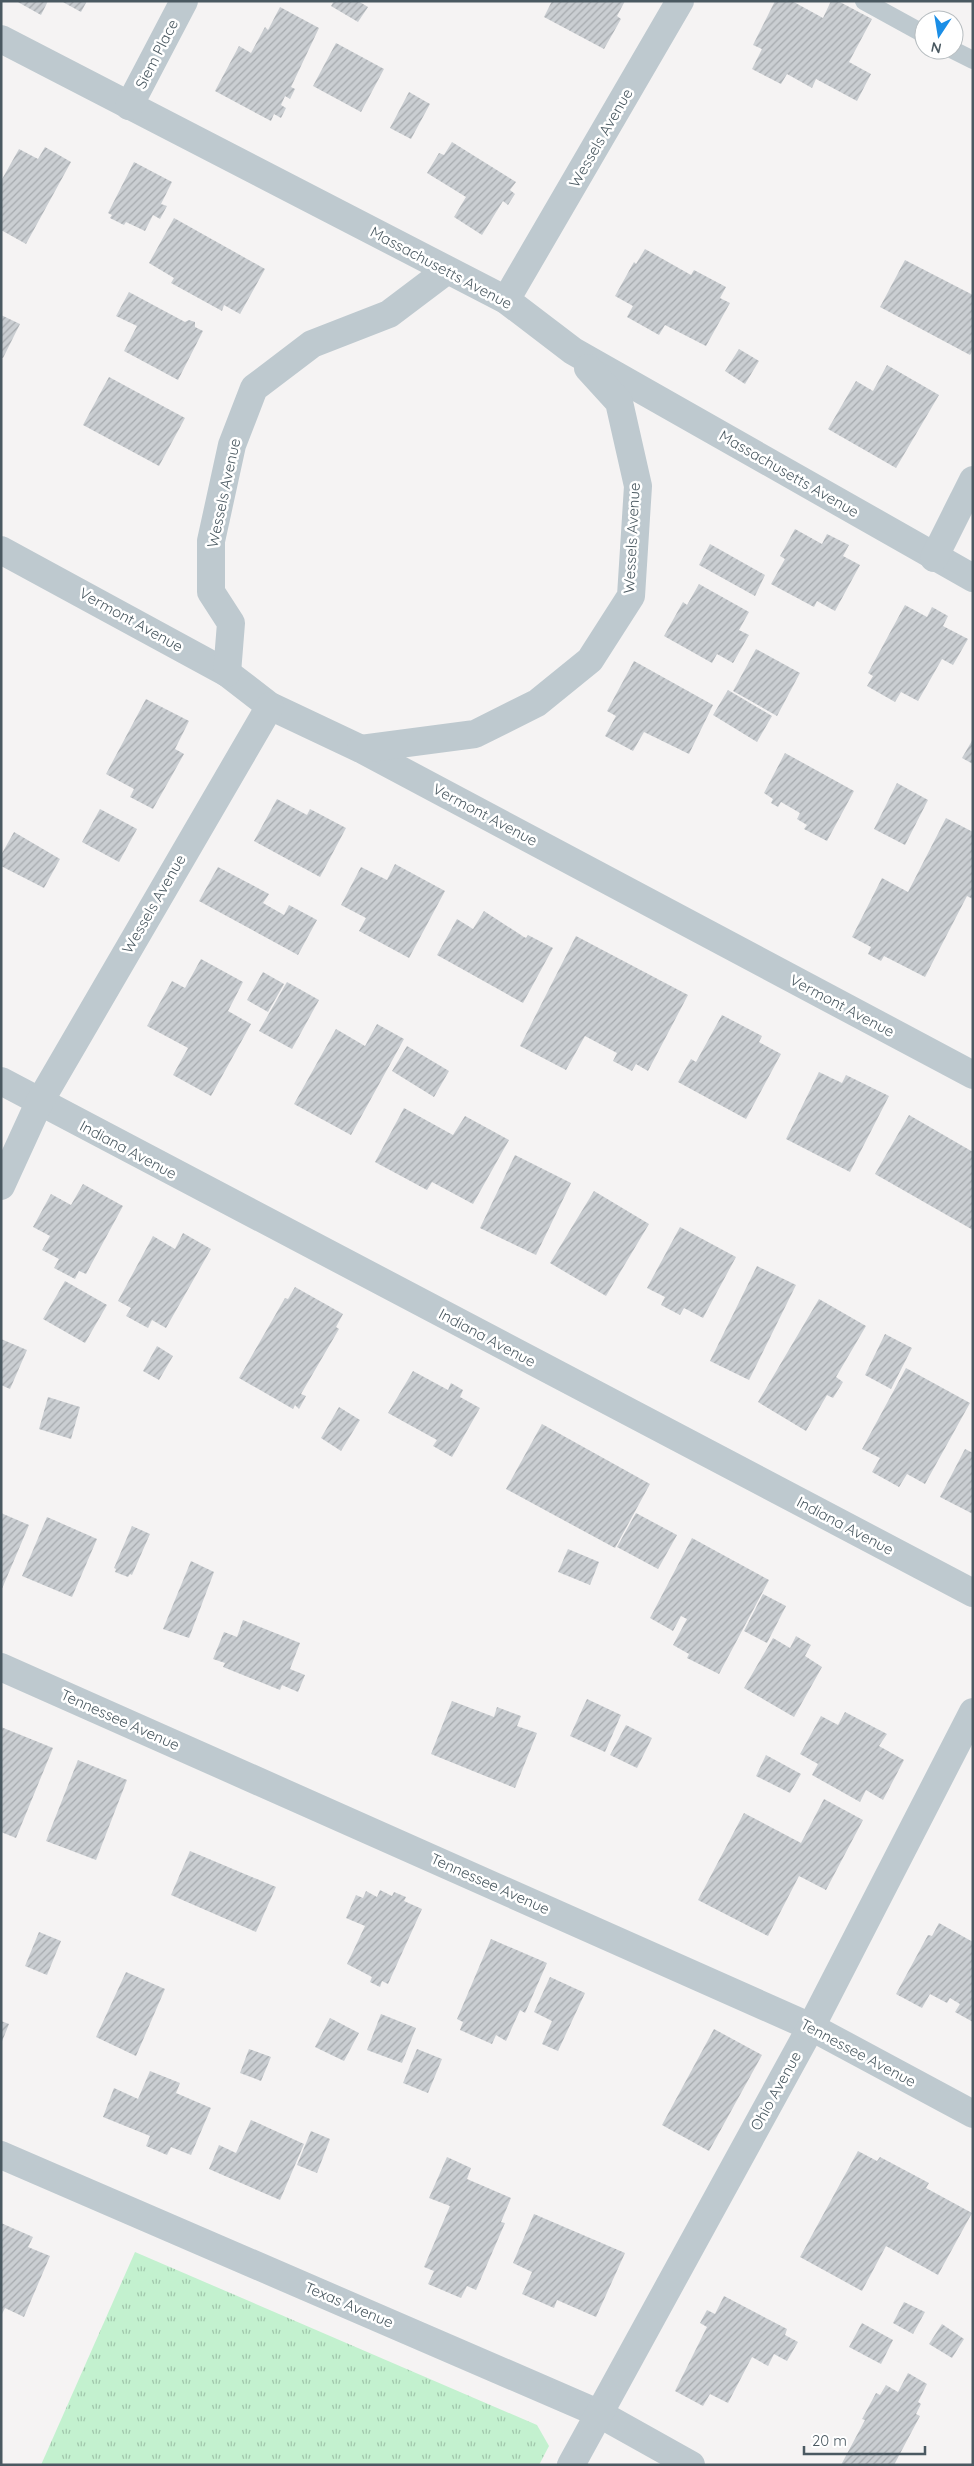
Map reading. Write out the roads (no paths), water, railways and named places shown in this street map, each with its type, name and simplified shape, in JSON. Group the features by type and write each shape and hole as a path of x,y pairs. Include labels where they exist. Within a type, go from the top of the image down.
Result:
{"street":[{"name":"Siem Place","path":"129,106 184,1"},
{"name":"Wessels Avenue","path":"506,300 680,1"},
{"name":"Massachusetts Avenue","path":"1,39 446,271 506,300 573,350 934,558 973,578"},
{"name":"Wessels Avenue","path":"227,672 231,623 212,592 211,541 232,446 254,388 312,344 389,314 446,271"},
{"name":"Wessels Avenue","path":"361,749 475,734 537,703 590,660 631,596 638,486 619,402 573,350"},
{"path":"934,558 973,480"},
{"name":"Vermont Avenue","path":"1,550 227,672 270,706 361,749 973,1075"},
{"name":"Wessels Avenue","path":"1,1186 39,1103 270,706"},
{"name":"Indiana Avenue","path":"1,1082 973,1593"},
{"name":"Tennessee Avenue","path":"1,1667 811,2027 973,2114"},
{"name":"Ohio Avenue","path":"571,2465 811,2027 973,1712"},
{"name":"Texas Avenue","path":"1,2155 598,2413 691,2465"}],"lane":[{"path":"864,1 914,28"}]}
